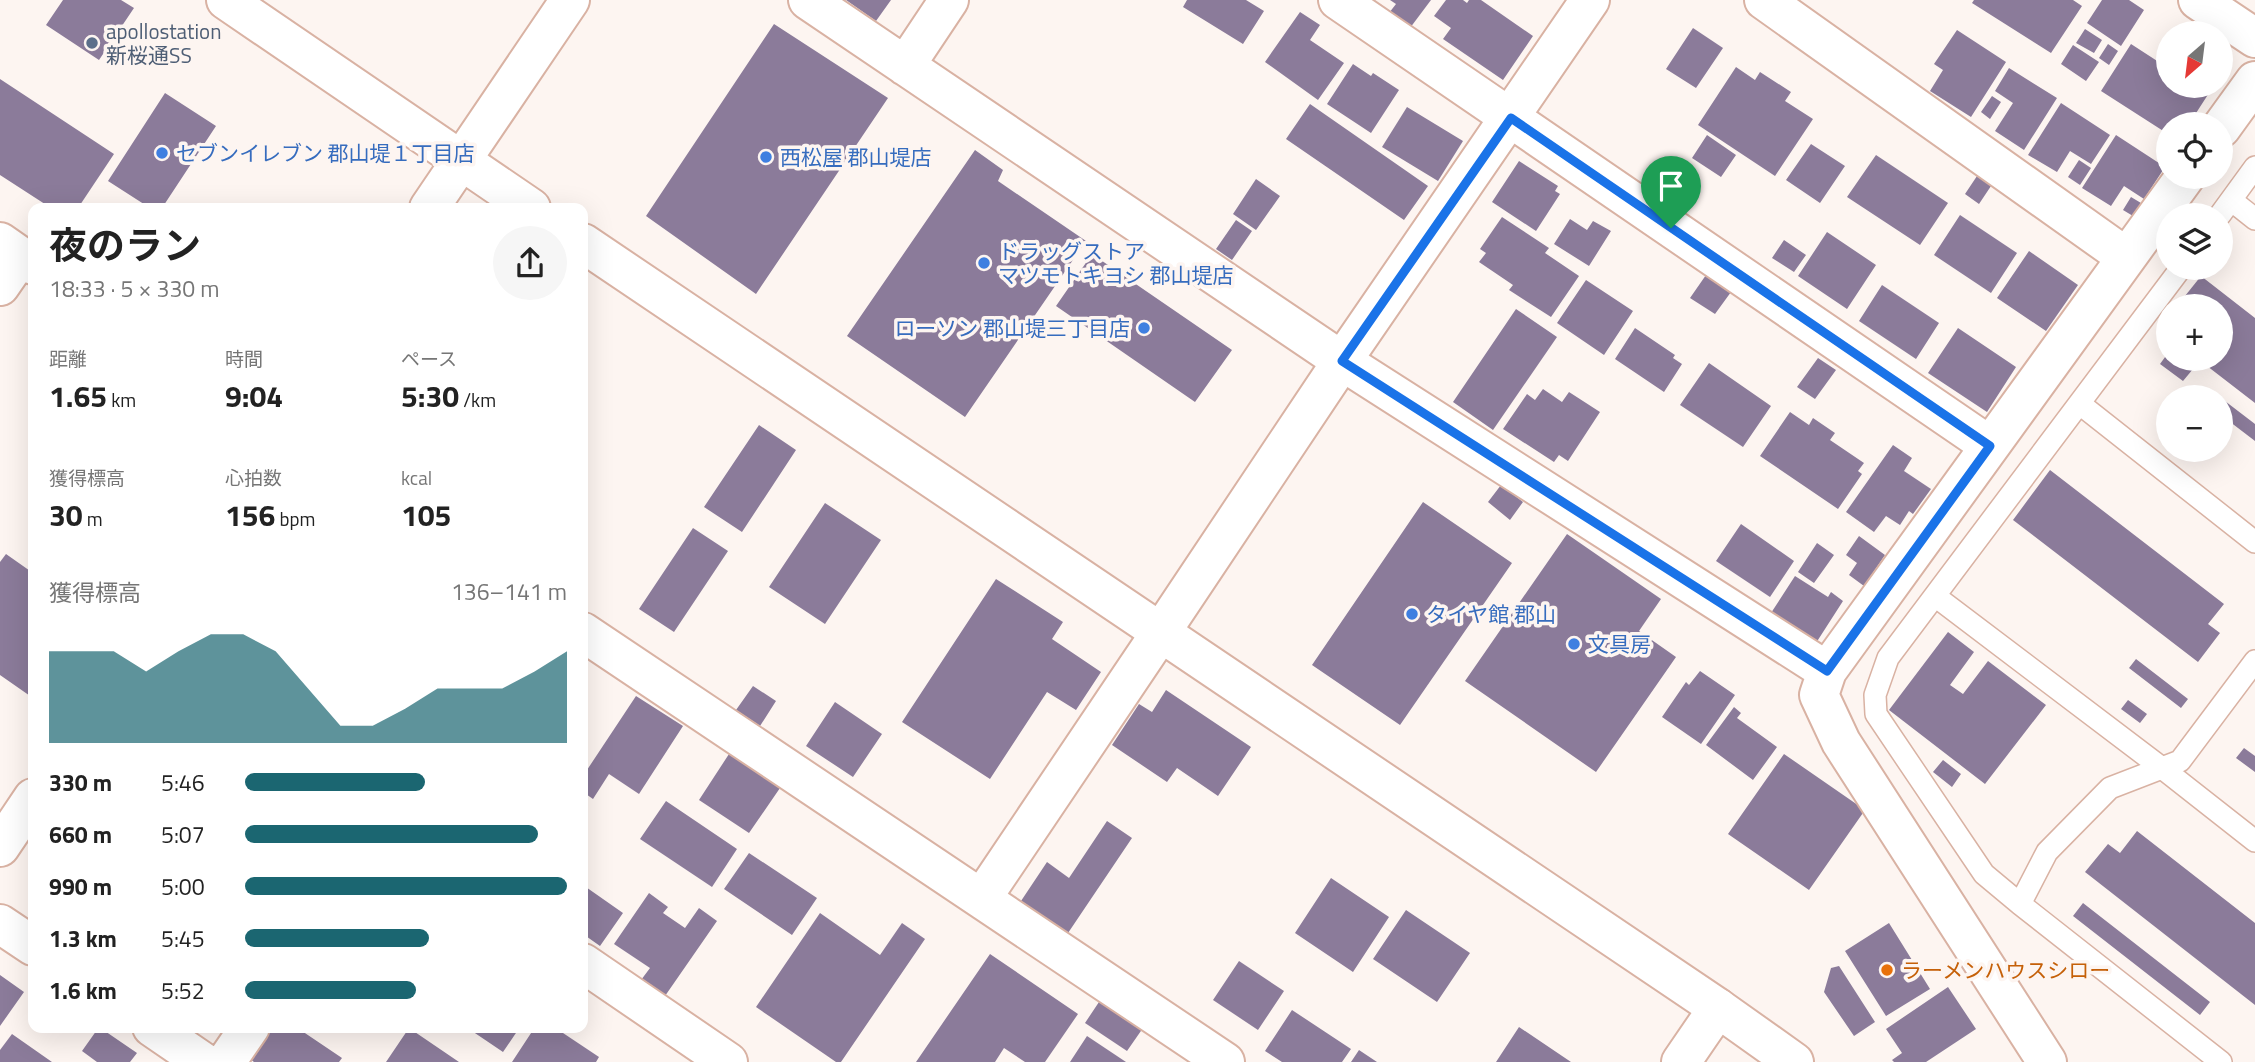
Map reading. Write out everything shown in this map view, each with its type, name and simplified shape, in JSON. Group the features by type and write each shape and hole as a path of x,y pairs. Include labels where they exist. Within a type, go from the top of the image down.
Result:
{"street":[{"path":"226,0 524,203"},
{"path":"432,203 570,0"},
{"path":"808,0 1342,361 1827,671"},
{"path":"905,66 949,0"},
{"path":"1338,0 1990,446"},
{"path":"982,898 1342,361 1590,0"},
{"path":"1764,0 2126,257"},
{"path":"2198,0 2255,38"},
{"path":"2233,112 2255,82"},
{"path":"2047,1062 1841,742 1819,695 1827,671 2176,189"},
{"path":"588,246 1718,1008 1794,1062"},
{"path":"588,635 982,898 1201,1055"},
{"path":"0,847 28,805"},
{"path":"0,924 28,943"},
{"path":"588,966 728,1062"},
{"path":"1681,1062 1718,1008"},
{"path":"161,1033 203,1062"},
{"path":"226,1062 246,1033"}],"lane":[{"path":"2229,203 2255,167"},
{"path":"2233,211 2255,219"},
{"path":"2172,280 1888,658 1875,695 1876,714 1984,874 2221,1062"},
{"path":"2080,404 2255,542"},
{"path":"1935,596 2255,842"},
{"path":"2020,904 2047,852 2110,788 2180,761 2255,661"}],"building":[{"name":"apollostation 新桜通SS","path":"63,0 121,0 134,8 99,60 46,25"},
{"path":"846,0 891,0 876,21"},
{"path":"1187,0 1246,0 1264,11 1243,44 1183,7"},
{"path":"1390,0 1431,0 1410,28 1389,13 1396,4"},
{"path":"1446,0 1463,0 1467,3 1469,0 1481,0 1533,36 1503,80 1443,39 1451,28 1434,16"},
{"path":"1974,0 2073,0 2082,6 2051,53 1972,3"},
{"path":"2102,0 2129,0 2144,10 2121,46 2087,23"},
{"path":"1300,12 1320,25 1310,40 1344,63 1318,100 1265,62"},
{"name":"西松屋 郡山堤店","path":"774,24 888,98 756,294 646,216"},
{"path":"1693,28 1723,48 1696,88 1666,69"},
{"path":"2085,29 2102,40 2094,53 2076,43"},
{"path":"1957,30 2006,62 1971,117 1930,91 1943,70 1934,64"},
{"path":"2108,44 2118,51 2109,65 2099,58"},
{"path":"2131,44 2156,60 2156,98 2206,98 2197,112 2156,112 2156,126 2101,91"},
{"path":"2073,45 2099,62 2086,81 2061,64"},
{"path":"1353,64 1399,90 1371,133 1327,104"},
{"path":"1736,67 1755,80 1760,72 1791,92 1785,101 1813,119 1775,176 1698,125"},
{"path":"2009,68 2057,98 2024,150 1995,131 2013,103 1995,91"},
{"path":"0,79 114,154 81,203 43,203 0,175"},
{"name":"セブンイレブン 郡山堤１丁目店","path":"165,93 216,126 165,203 142,203 108,181"},
{"path":"1992,96 2001,102 1990,119 1981,112"},
{"path":"2061,103 2110,135 2091,164 2070,151 2057,172 2028,155"},
{"path":"1310,104 1428,186 1404,220 1286,139"},
{"path":"1407,107 1463,141 1438,181 1382,147"},
{"path":"1707,135 1736,155 1721,177 1692,158"},
{"path":"2116,135 2156,161 2156,181 2144,199 2124,186 2111,206 2082,188"},
{"path":"1811,144 1845,166 1820,203 1786,180"},
{"name":"ドラッグストア マツモトキヨシ 郡山堤店","path":"975,150 1003,170 998,181 1086,241 965,417 847,336"},
{"path":"1876,155 1948,203 1920,245 1847,197"},
{"path":"2079,160 2091,168 2080,185 2068,177"},
{"path":"1519,161 1558,186 1555,191 1560,194 1536,231 1492,202"},
{"path":"1981,170 1995,180 1979,204 1965,194"},
{"path":"1256,179 1280,196 1256,230 1233,214"},
{"path":"2131,197 2141,203 2133,216 2123,210"},
{"path":"1960,215 2017,253 1991,293 1934,255"},
{"path":"1502,217 1549,248 1545,253 1579,276 1551,317 1509,290 1513,285 1479,262 1486,253 1480,249"},
{"path":"1570,219 1587,230 1593,221 1611,231 1589,266 1554,244"},
{"path":"1236,220 1252,231 1232,260 1216,249"},
{"path":"1827,232 1876,265 1847,309 1798,276"},
{"path":"1784,240 1806,255 1794,272 1772,258"},
{"path":"2029,251 2078,285 2046,331 1997,298"},
{"name":"ローソン 郡山堤三丁目店","path":"1092,254 1232,350 1195,402 1056,306"},
{"path":"1706,275 1731,292 1715,314 1690,298"},
{"path":"1586,280 1633,311 1604,355 1557,323"},
{"path":"2198,280 2206,280 2224,294 2187,294"},
{"path":"1882,285 1939,323 1916,359 1859,321"},
{"path":"2233,301 2255,318 2255,403 2214,371 2233,371"},
{"path":"1516,309 1557,337 1493,430 1453,402"},
{"path":"1635,328 1675,355 1673,358 1682,364 1664,392 1615,359"},
{"path":"1958,328 2016,367 1987,412 1928,373"},
{"path":"1818,358 1836,370 1815,399 1797,387"},
{"path":"1709,363 1771,406 1743,447 1680,405"},
{"path":"2169,371 2191,371 2183,381"},
{"path":"1543,389 1562,402 1569,392 1600,412 1568,461 1559,455 1554,462 1503,429 1527,394 1535,400"},
{"path":"2233,407 2255,424 2255,441 2233,424"},
{"path":"1790,412 1809,425 1813,418 1835,433 1830,440 1864,463 1858,471 1862,474 1838,509 1760,456"},
{"path":"759,425 796,450 742,532 704,507"},
{"path":"1893,445 1912,458 1904,471 1931,489 1913,514 1909,511 1900,525 1886,516 1874,532 1846,512"},
{"path":"2050,470 2224,604 2208,624 2220,633 2198,662 2013,520"},
{"path":"1501,485 1523,502 1510,520 1488,502"},
{"name":"タイヤ館 郡山","path":"1423,502 1512,563 1400,725 1312,665"},
{"path":"825,503 881,540 825,624 769,587"},
{"path":"1741,524 1794,561 1770,597 1716,561"},
{"path":"693,528 728,551 674,632 639,609"},
{"name":"文具房","path":"1567,534 1661,599 1639,631 1676,657 1596,772 1465,681"},
{"path":"1859,536 1885,555 1864,586 1849,575 1857,563 1846,555"},
{"path":"1817,543 1834,555 1814,583 1798,572"},
{"path":"6,554 28,569 28,695 0,675 0,562"},
{"path":"1795,576 1828,597 1831,592 1843,601 1816,643 1771,613"},
{"path":"996,579 1063,622 1052,639 1101,672 1076,710 1047,692 990,779 902,722"},
{"path":"1948,632 1974,652 1950,685 1963,694 1988,661 2046,705 1985,784 1889,710"},
{"path":"2136,659 2188,699 2181,708 2129,668"},
{"path":"1700,671 1735,695 1701,744 1662,717 1686,682 1689,685"},
{"path":"753,686 776,701 760,726 736,710"},
{"path":"1166,690 1251,747 1218,796 1177,768 1167,782 1112,745 1139,704 1152,712"},
{"path":"636,696 683,726 639,794 609,774 593,799 588,796 588,768"},
{"path":"2128,700 2147,714 2140,723 2121,709"},
{"path":"835,702 882,734 853,777 806,746"},
{"path":"1734,707 1741,713 1737,718 1777,747 1753,780 1706,745"},
{"path":"2244,748 2255,756 2255,772 2236,758"},
{"path":"729,754 780,788 749,833 699,800"},
{"path":"1784,754 1865,810 1809,890 1728,834"},
{"path":"1943,760 1961,774 1952,787 1933,772"},
{"path":"666,801 737,849 712,887 640,839"},
{"path":"1107,821 1132,838 1066,936 1019,904 1047,862 1069,878"},
{"path":"2137,831 2255,923 2255,1005 2085,872 2108,844 2120,853"},
{"path":"749,853 817,898 792,935 724,889"},
{"path":"1331,878 1389,917 1353,972 1295,933"},
{"path":"588,888 623,913 600,946 588,938"},
{"path":"649,893 668,907 663,913 685,928 699,908 717,921 665,996 641,980 650,968 614,944"},
{"path":"2083,903 2210,1002 2200,1015 2073,916"},
{"path":"1406,910 1470,953 1437,1002 1373,959"},
{"path":"820,913 880,955 902,923 925,939 841,1062 836,1062 756,1007"},
{"name":"ラーメンハウスシロー","path":"1889,923 1930,989 1886,1016 1845,951"},
{"path":"990,954 1078,1014 1045,1062 1025,1062 1004,1048 995,1062 916,1062"},
{"path":"1239,961 1284,991 1258,1030 1213,1000"},
{"path":"1839,966 1875,1022 1854,1036 1824,992 1831,968"},
{"path":"0,975 24,992 0,1026"},
{"path":"1948,987 1976,1029 1926,1062 1894,1062 1892,1060 1902,1053 1886,1029"},
{"path":"1101,999 1143,1028 1127,1051 1085,1023"},
{"path":"1292,1010 1351,1049 1342,1062 1282,1062 1265,1051"},
{"path":"1519,1027 1571,1062 1496,1062"},
{"path":"95,1033 108,1033 137,1053 130,1062 97,1062 82,1051"},
{"path":"268,1033 305,1033 342,1058 339,1062 254,1062 250,1059"},
{"path":"406,1033 416,1033 459,1062 386,1062"},
{"path":"475,1033 516,1033 503,1052"},
{"path":"531,1033 563,1033 599,1057 596,1062 512,1062"},
{"path":"12,1034 52,1062 0,1062 0,1050"},
{"path":"1087,1036 1126,1062 1070,1062"},
{"path":"1359,1050 1377,1062 1351,1062"}],"place":[{"name":"apollostation 新桜通SS","path":"92,43"},
{"name":"セブンイレブン 郡山堤１丁目店","path":"162,153"},
{"name":"西松屋 郡山堤店","path":"766,157"},
{"name":"ドラッグストア マツモトキヨシ 郡山堤店","path":"984,263"},
{"name":"ローソン 郡山堤三丁目店","path":"1144,328"},
{"name":"タイヤ館 郡山","path":"1412,614"},
{"name":"文具房","path":"1574,644"},
{"name":"ラーメンハウスシロー","path":"1887,970"}],"route":[{"path":"1511,118 1671,228 1990,446 1827,671 1342,361 1511,118"}]}
